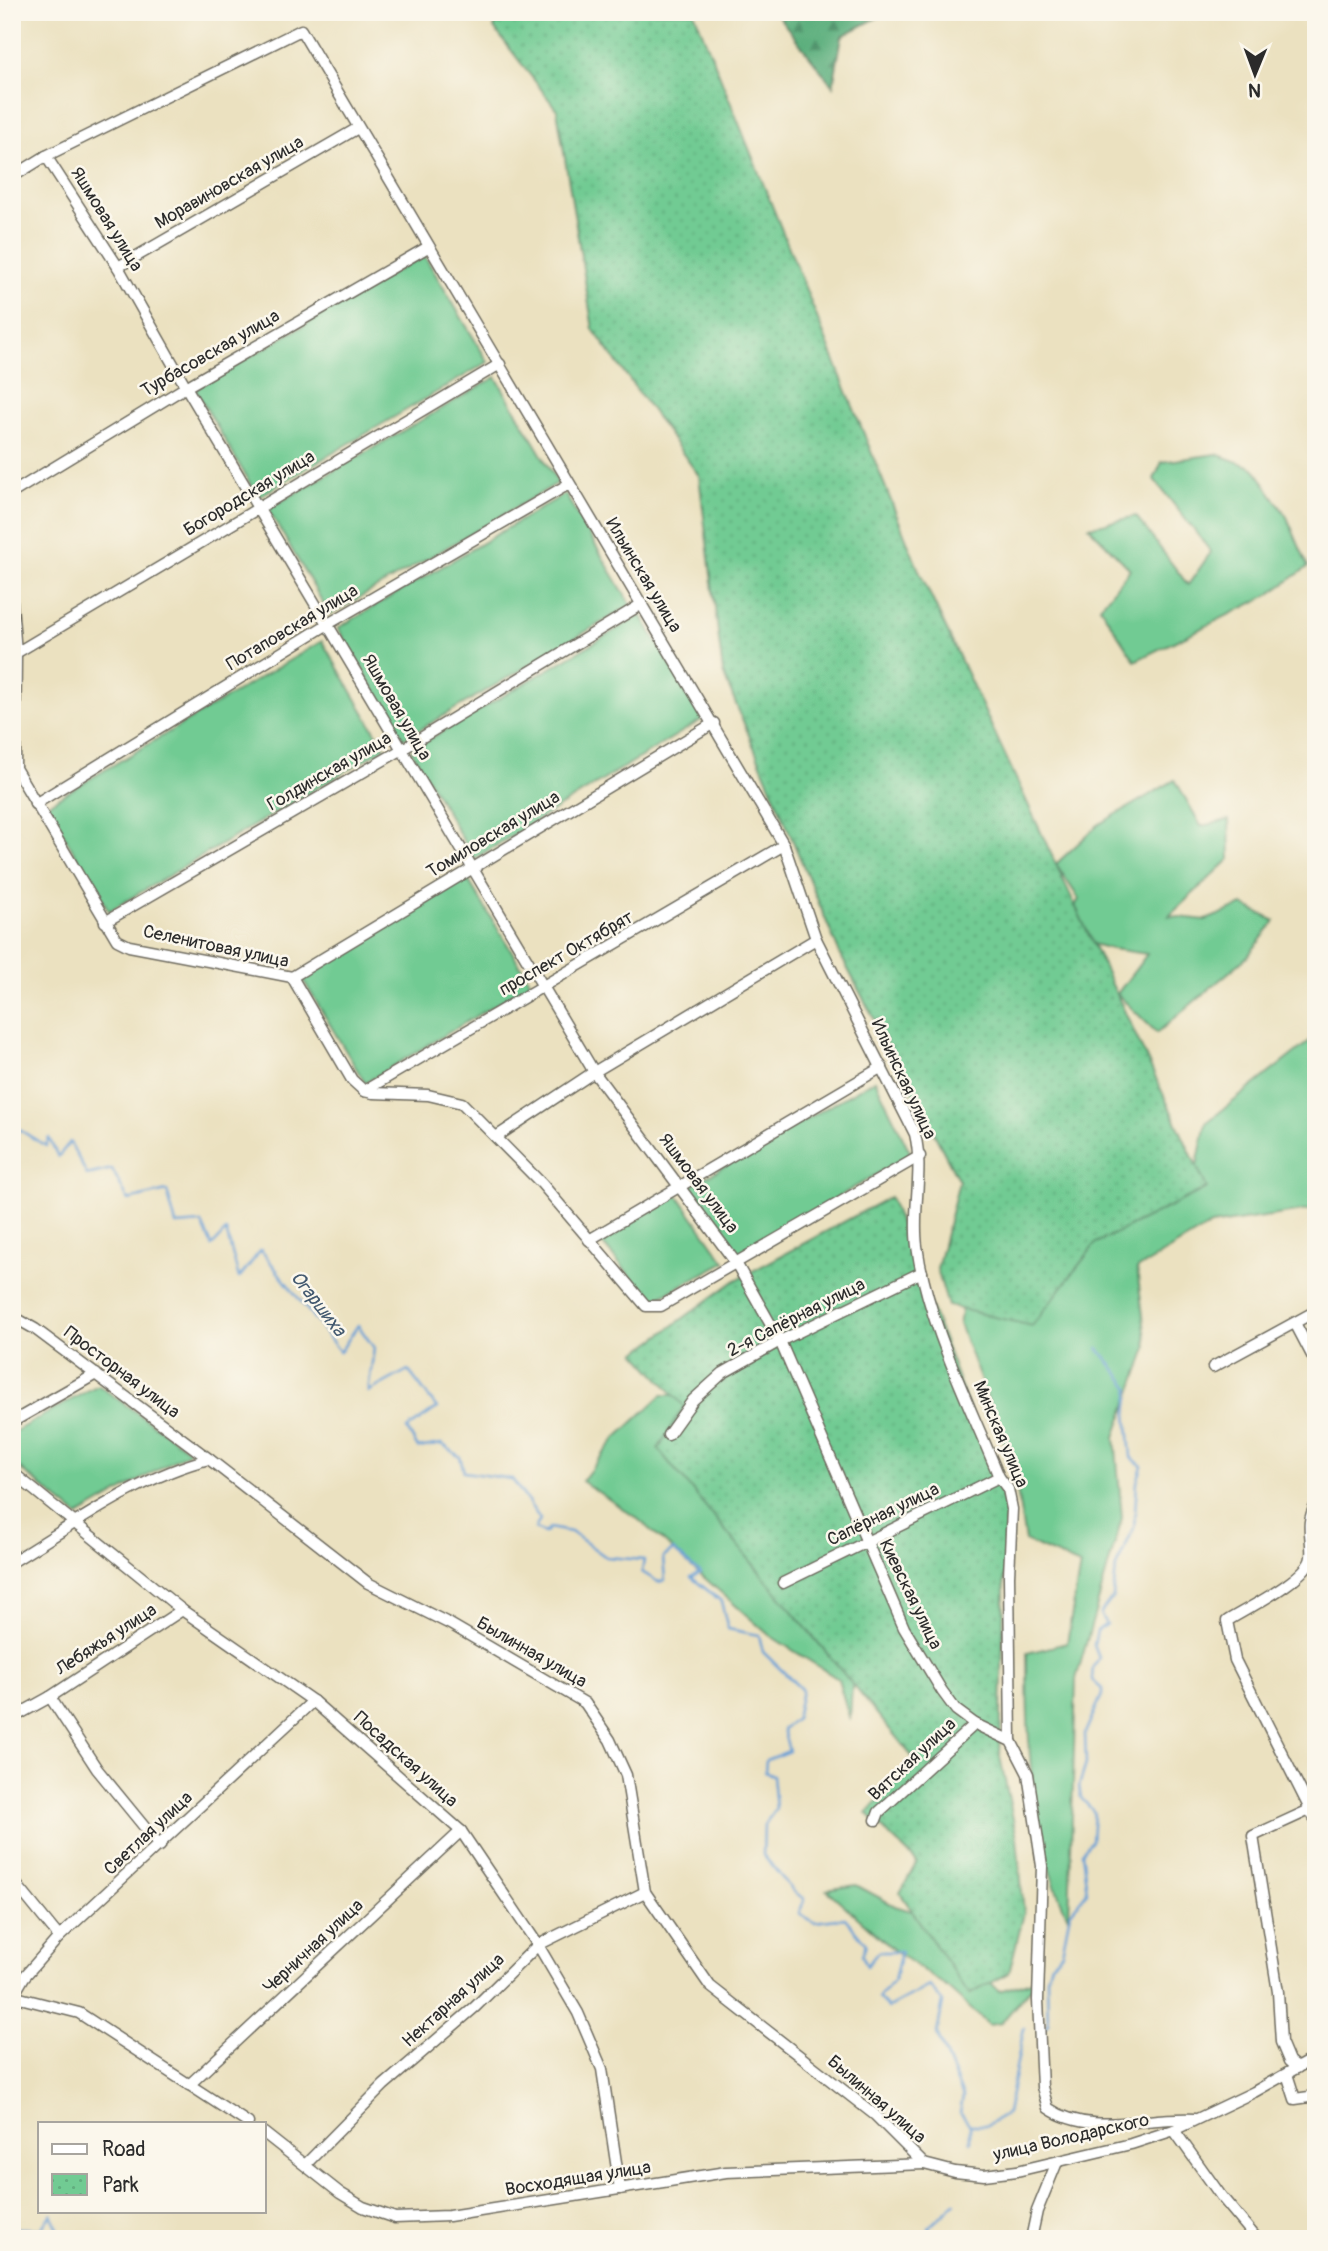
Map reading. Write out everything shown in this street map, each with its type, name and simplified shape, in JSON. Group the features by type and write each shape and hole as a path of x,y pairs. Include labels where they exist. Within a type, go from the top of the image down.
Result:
{"street":[{"name":"Ильинская улица","path":"46,156 301,30 784,845 816,939 915,1134 920,1156"},
{"name":"Моравиновская улица","path":"118,267 358,128"},
{"path":"12,177 46,156"},
{"name":"Яшмовая улица","path":"46,156 118,267 186,387 594,1072 736,1263"},
{"name":"Турбасовская улица","path":"12,493 186,387 428,247"},
{"name":"Богородская улица","path":"16,653 500,363"},
{"name":"Потаповская улица","path":"35,804 328,624 569,484"},
{"name":"Селенитовая улица","path":"12,603 16,653 15,768 117,940 129,946 292,976 352,1080 364,1091"},
{"name":"Голдинская улица","path":"105,922 401,750 642,604"},
{"name":"Томиловская улица","path":"292,976 714,723"},
{"name":"проспект Октябрят","path":"364,1091 784,845"},
{"path":"496,1137 594,1072 816,939"},
{"path":"589,1240 882,1067"},
{"path":"364,1091 428,1095 462,1103 542,1184 646,1306 661,1306 920,1156"},
{"name":"Минская улица","path":"920,1156 916,1243 922,1272 941,1333 999,1477 1008,1489 1012,1509 1009,1576 1011,1741"},
{"name":"Киевская улица","path":"736,1263 779,1341 904,1628 956,1710 975,1724 1011,1741"},
{"name":"2-я Сапёрная улица","path":"668,1435 693,1400 723,1373 779,1341 922,1272"},
{"path":"1213,1367 1316,1311"},
{"name":"Просторная улица","path":"12,1316 96,1374 209,1459"},
{"path":"1295,1323 1316,1363"},
{"path":"12,1422 96,1374"},
{"path":"12,1562 175,1468 209,1459"},
{"name":"Былинная улица","path":"209,1459 368,1583 450,1624 585,1703 610,1740 626,1775 645,1892 710,1986 875,2115 924,2164 955,2172 984,2175"},
{"name":"Посадская улица","path":"12,1472 182,1610 313,1702 461,1831 538,1945 578,2013 602,2069 620,2189"},
{"name":"Сапёрная улица","path":"783,1583 999,1477"},
{"path":"1316,1504 1308,1529 1311,1558 1305,1572 1227,1621 1235,1660 1313,1808 1316,1821"},
{"name":"Лебяжья улица","path":"12,1718 50,1697 182,1610"},
{"path":"50,1697 97,1769 160,1846"},
{"name":"Светлая улица","path":"13,1996 24,1977 59,1937 313,1702"},
{"name":"Вятская улица","path":"876,1821 879,1812 975,1724"},
{"path":"1011,1741 1028,1774 1037,1822 1042,1920 1038,2000 1042,2087 1048,2108 1064,2119 1105,2124 1172,2118 1194,2119"},
{"path":"1313,1808 1253,1836 1278,1992 1281,2042 1292,2071 1295,2099 1316,2096"},
{"name":"Черничная улица","path":"189,2085 461,1831"},
{"path":"12,1879 59,1937"},
{"name":"Нектарная улица","path":"306,2164 384,2085 475,2007 538,1945 645,1892"},
{"path":"13,1996 79,2013 246,2122"},
{"name":"улица Володарского","path":"984,2175 1057,2162 1131,2144 1174,2130 1316,2057"},
{"path":"1174,2130 1221,2196 1257,2239"},
{"name":"Восходящая улица","path":"266,2134 340,2193 363,2207 395,2218 449,2216 726,2172 924,2164"},
{"path":"1031,2239 1037,2211 1057,2162"}],"green space":[{"path":"502,12 694,12 920,573 1207,1188 1096,1243 1032,1326 948,1306 937,1269 959,1181 840,954 723,673 699,476 593,329 557,110 494,28"},
{"path":"775,12 888,12 842,36 833,86"},
{"path":"424,255 488,362 258,497 195,389"},
{"path":"496,377 558,483 330,615 268,509"},
{"path":"1216,454 1254,468 1287,517 1308,567 1267,596 1135,661 1100,607 1130,569 1089,527 1136,516 1188,585 1211,552 1154,479 1162,462"},
{"path":"565,494 631,605 404,739 338,628"},
{"path":"641,615 703,719 474,859 411,750"},
{"path":"322,641 385,748 109,911 46,805"},
{"path":"1175,780 1201,826 1229,820 1230,859 1169,916 1206,920 1243,905 1275,921 1247,957 1157,1033 1117,994 1147,954 1112,949 1058,935 1079,899 1056,864 1098,825"},
{"path":"467,878 531,983 365,1083 302,978"},
{"path":"1316,1036 1316,1209 1211,1225 1137,1269 1147,1348 1115,1437 1122,1518 1076,1679 1069,1919 1056,1888 1038,1823 1030,1755 1027,1653 1067,1643 1080,1565 1025,1541 1013,1465 959,1324 964,1295 1197,1165 1206,1123"},
{"path":"875,1080 911,1154 739,1255 690,1186"},
{"path":"677,1194 725,1262 652,1301 599,1240"},
{"path":"890,1197 1006,1508 1000,1757 1017,1838 1024,1913 1009,1973 969,1995 900,1893 917,1862 867,1813 916,1761 658,1449 684,1406 636,1353 734,1281"},
{"path":"98,1385 190,1451 78,1516 12,1462 12,1433"},
{"path":"662,1395 741,1395 855,1632 850,1720 838,1679 769,1635 638,1519 582,1481 616,1438"},
{"path":"856,1885 895,1906 924,1915 999,1991 1038,1979 1001,2023 989,2025 943,1984 896,1952 827,1890"}],"waterway":[{"name":"Огаршиха","path":"12,1139 17,1140 15,1127 46,1146 49,1138 58,1157 70,1142 87,1175 112,1169 128,1200 167,1191 176,1225 202,1223 212,1246 226,1231 239,1278 261,1250 340,1352 358,1325 374,1348 368,1392 408,1370 437,1408 407,1429 418,1448 442,1444 460,1457 464,1472 512,1479 540,1519 535,1529 545,1533 549,1528 571,1532 606,1557 644,1560 642,1572 658,1582 665,1580 663,1558 673,1550 700,1573 691,1577 721,1601 728,1629 759,1635 763,1652 802,1690 796,1719 783,1729 789,1751 766,1760 765,1772 773,1775 776,1809 764,1825 763,1855 794,1892 805,1899 799,1913 814,1922 845,1918 866,1944 862,1955 867,1966 878,1952 901,1952 894,1980 878,1998 888,2008 929,1986 943,2002 937,2034 963,2097 960,2113 970,2125 970,2142"},
{"path":"1044,2028 1048,2024 1047,1978 1051,1963 1062,1953 1070,1913 1087,1892 1082,1852 1092,1840 1094,1812 1081,1798 1079,1786 1086,1764 1085,1733 1102,1695 1102,1689 1092,1680 1093,1667 1099,1658 1094,1645 1097,1631 1106,1624 1100,1614 1113,1597 1116,1567 1134,1528 1137,1482 1142,1466 1131,1457 1127,1414 1130,1388 1098,1348"},
{"path":"970,2125 987,2125 1007,2113 1024,2028"},
{"name":"Огаршиха","path":"931,2239 929,2227 955,2203"},
{"path":"12,2228 41,2229 51,2214 63,2239"}]}
